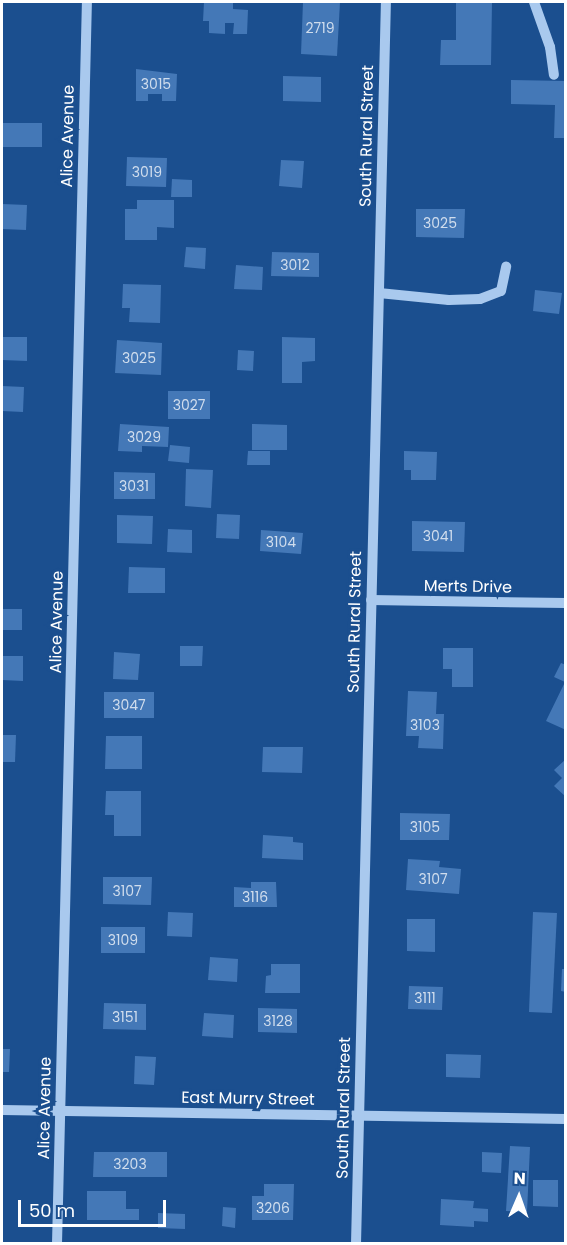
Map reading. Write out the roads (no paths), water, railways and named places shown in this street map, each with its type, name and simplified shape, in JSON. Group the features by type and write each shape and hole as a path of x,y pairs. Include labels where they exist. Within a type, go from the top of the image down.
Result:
{"street":[{"name":"Alice Avenue","path":"57,1244 87,2"},
{"name":"South Rural Street","path":"356,1244 386,2"},
{"path":"534,2 550,47 554,75"},
{"path":"379,293 480,299 501,291 506,267"},
{"name":"Merts Drive","path":"371,600 566,603"},
{"name":"East Murry Street","path":"2,1110 566,1119"}]}
